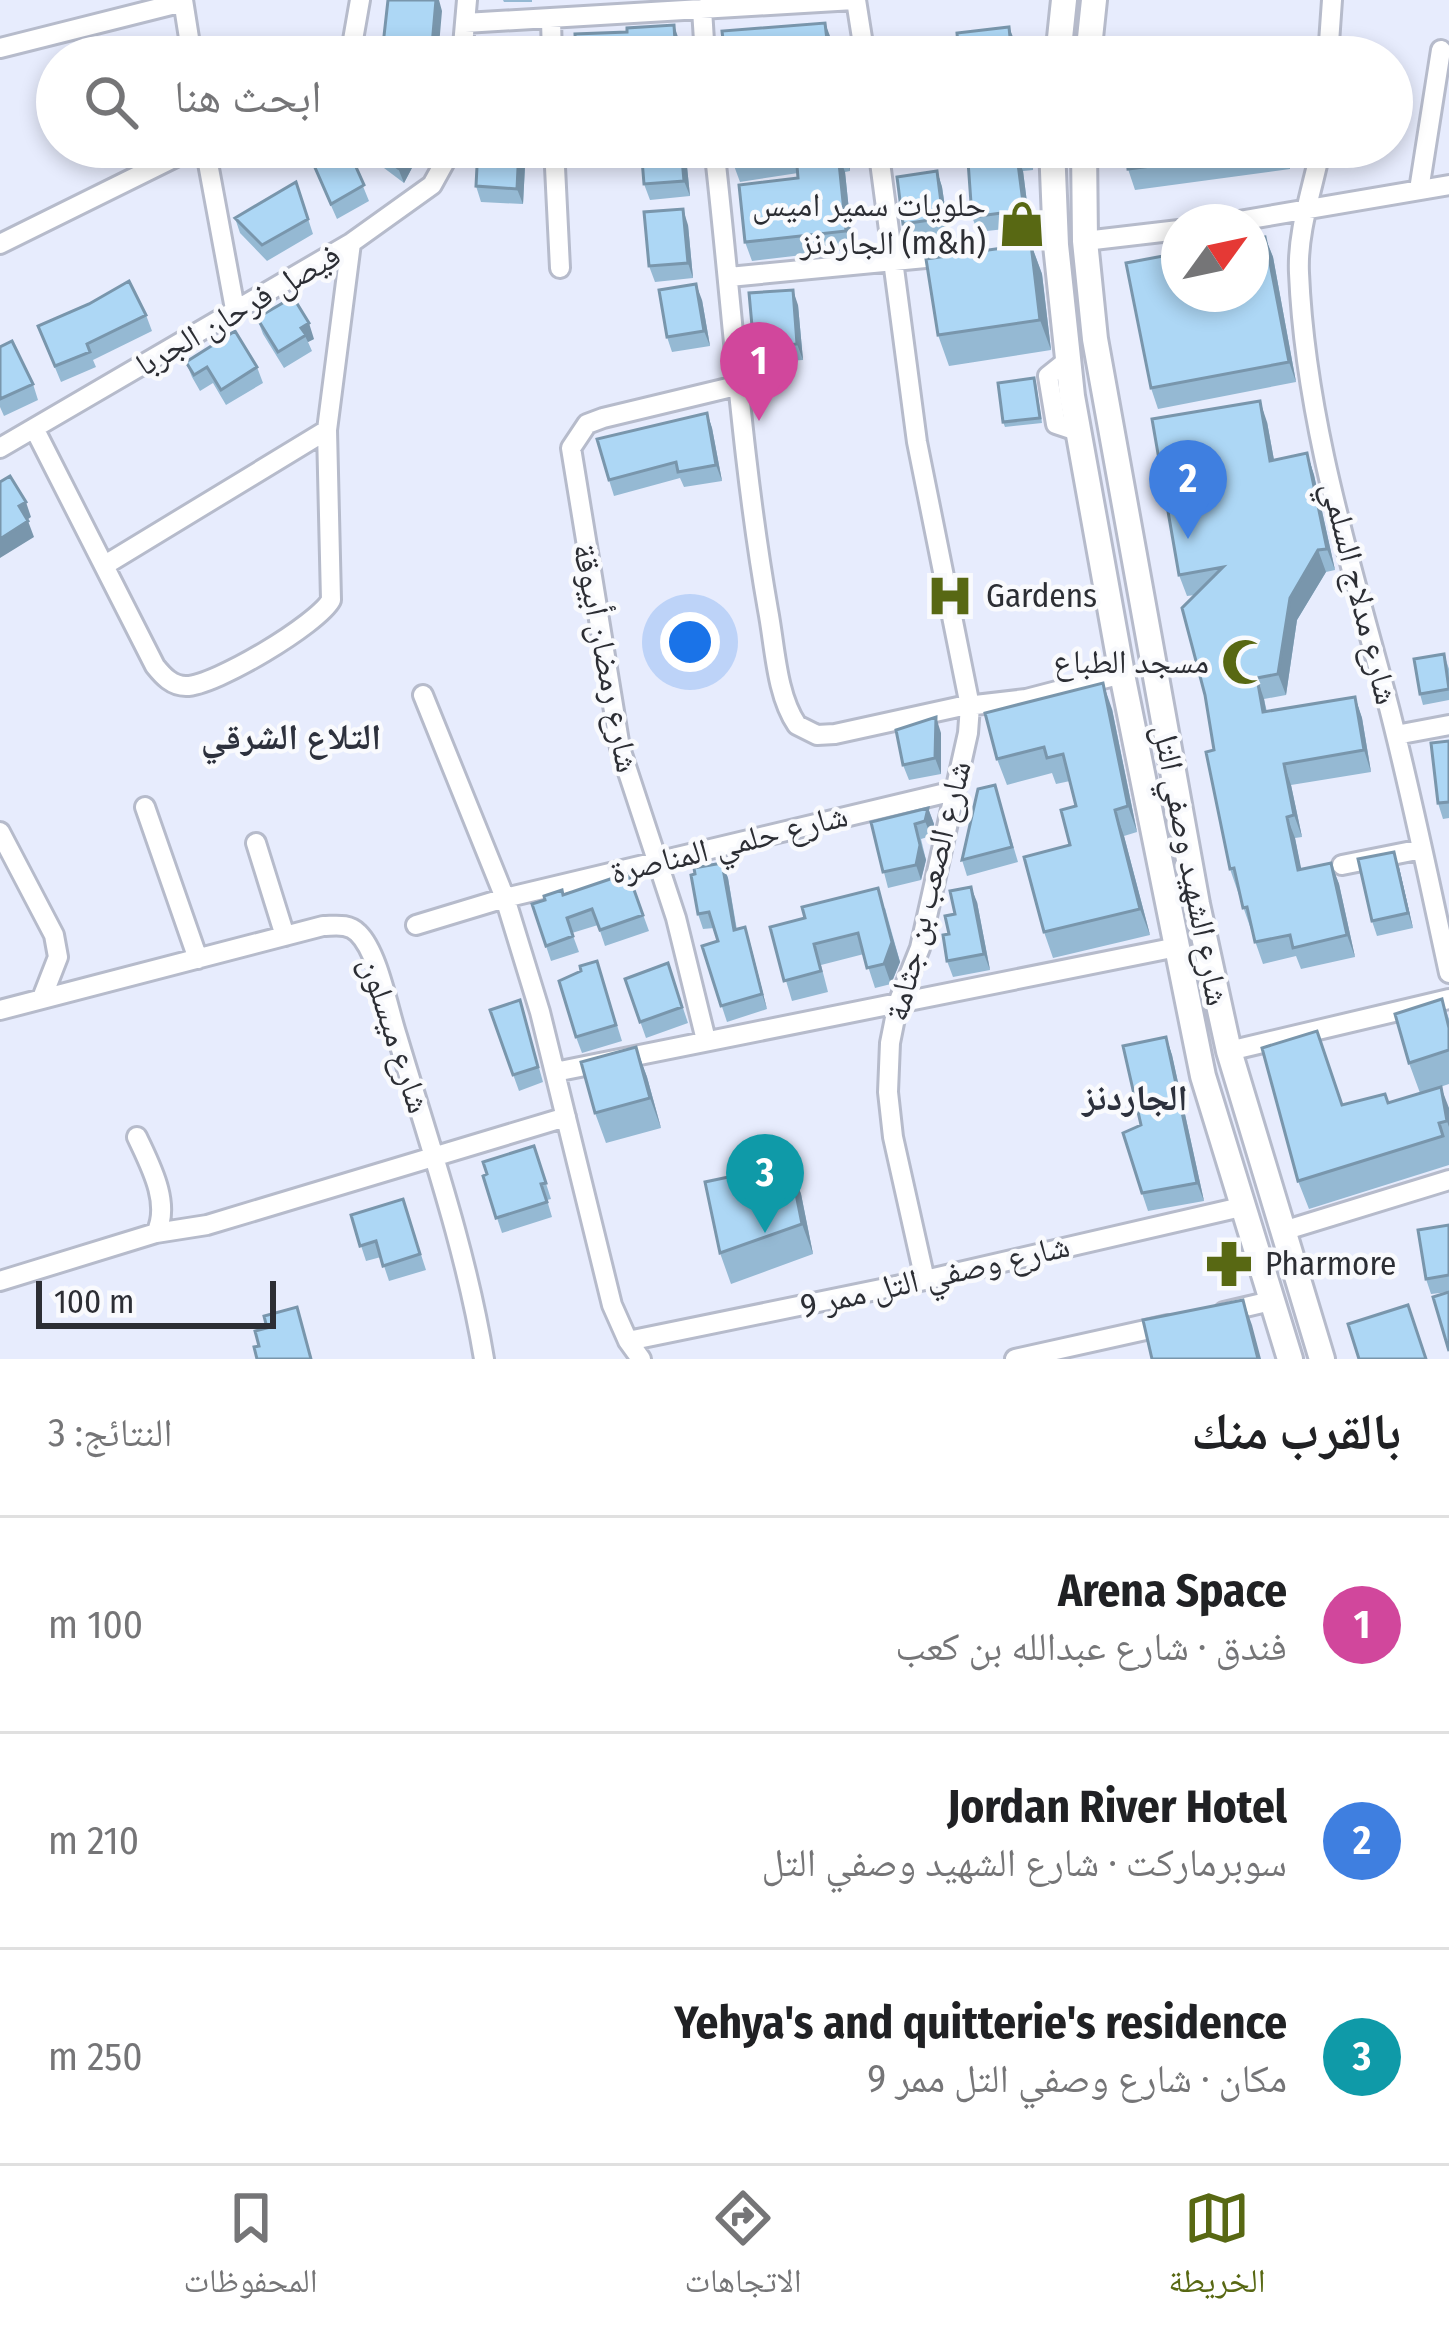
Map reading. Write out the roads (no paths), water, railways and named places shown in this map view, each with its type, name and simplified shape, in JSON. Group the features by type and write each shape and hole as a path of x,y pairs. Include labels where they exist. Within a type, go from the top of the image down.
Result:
{"main road":[{"path":"1060,36 1063,6 1093,7"},
{"name":"شارع الشهيد وصفي التل","path":"1051,168 1046,246 1177,947 1203,1076 1290,1359"},
{"name":"شارع الشهيد وصفي التل","path":"1084,168 1094,339 1172,772 1229,1051 1322,1359"}],"street":[{"path":"354,36 360,0"},
{"path":"464,36 467,0"},
{"path":"465,23 855,0 861,36"},
{"path":"1329,36 1331,0"},
{"path":"47,36 183,1 189,36"},
{"path":"702,9 704,36"},
{"path":"551,20 551,36"},
{"path":"0,48 36,39"},
{"path":"1419,190 1441,50"},
{"path":"0,244 157,168"},
{"path":"205,168 235,309"},
{"name":"فيصل فرحان الجربا","path":"0,448 351,243 432,185 441,168"},
{"path":"555,168 560,268"},
{"path":"716,168 736,386 772,634 787,703 797,725 818,735 836,734 970,706 1004,704 1123,674"},
{"name":"شارع الصعب بن جثامة","path":"881,168 926,489 970,706 920,948 898,1003 890,1043 888,1092 903,1190 925,1280"},
{"name":"شارع مدلاج السلمي","path":"1316,168 1300,242 1299,273 1321,436 1449,973"},
{"path":"1269,216 1449,185"},
{"path":"1085,241 1161,232"},
{"path":"34,428 165,678 183,686 216,676 314,620 332,600 327,430 351,243"},
{"path":"729,278 996,251"},
{"name":"شارع رمضان أبيوقة","path":"706,1040 682,938 627,778 615,727 571,448 587,424 736,386"},
{"path":"104,565 327,430"},
{"path":"422,695 505,898 555,1072 612,1305 641,1359"},
{"path":"1396,736 1449,725"},
{"name":"شارع حلمي المناصرة","path":"416,925 505,898 953,791"},
{"path":"145,807 198,959"},
{"path":"0,832 54,935 58,957 42,998"},
{"path":"256,843 285,936"},
{"path":"1342,866 1422,849"},
{"name":"شارع ميسلون","path":"0,1010 285,936 339,925 358,933 378,973 434,1158 473,1299 484,1359"},
{"path":"555,1072 1177,947"},
{"path":"1229,1051 1449,999"},
{"path":"0,1281 156,1233 207,1225 566,1117"},
{"path":"137,1137 159,1196 162,1222 156,1233"},
{"path":"1283,1231 1449,1180"},
{"name":"شارع وصفي التل ممر 9","path":"628,1341 925,1280 1241,1207"},
{"path":"1208,1316 1271,1301"},
{"path":"1015,1359 1186,1321"}],"place":[{"name":"حلويات سمير اميس الجاردنز (m&h)","path":"1022,224"},
{"name":"Arena Space","path":"759,421"},
{"name":"Jordan River Hotel","path":"1188,539"},
{"name":"Gardens","path":"950,596"},
{"name":"مسجد الطباع","path":"1245,662"},
{"name":"Yehya's and quitterie's residence","path":"765,1233"},
{"name":"Pharmore","path":"1229,1264"}],"district":[{"name":"التلاع الشرقي","path":"291,737"},
{"name":"الجاردنز","path":"1135,1098"}]}
